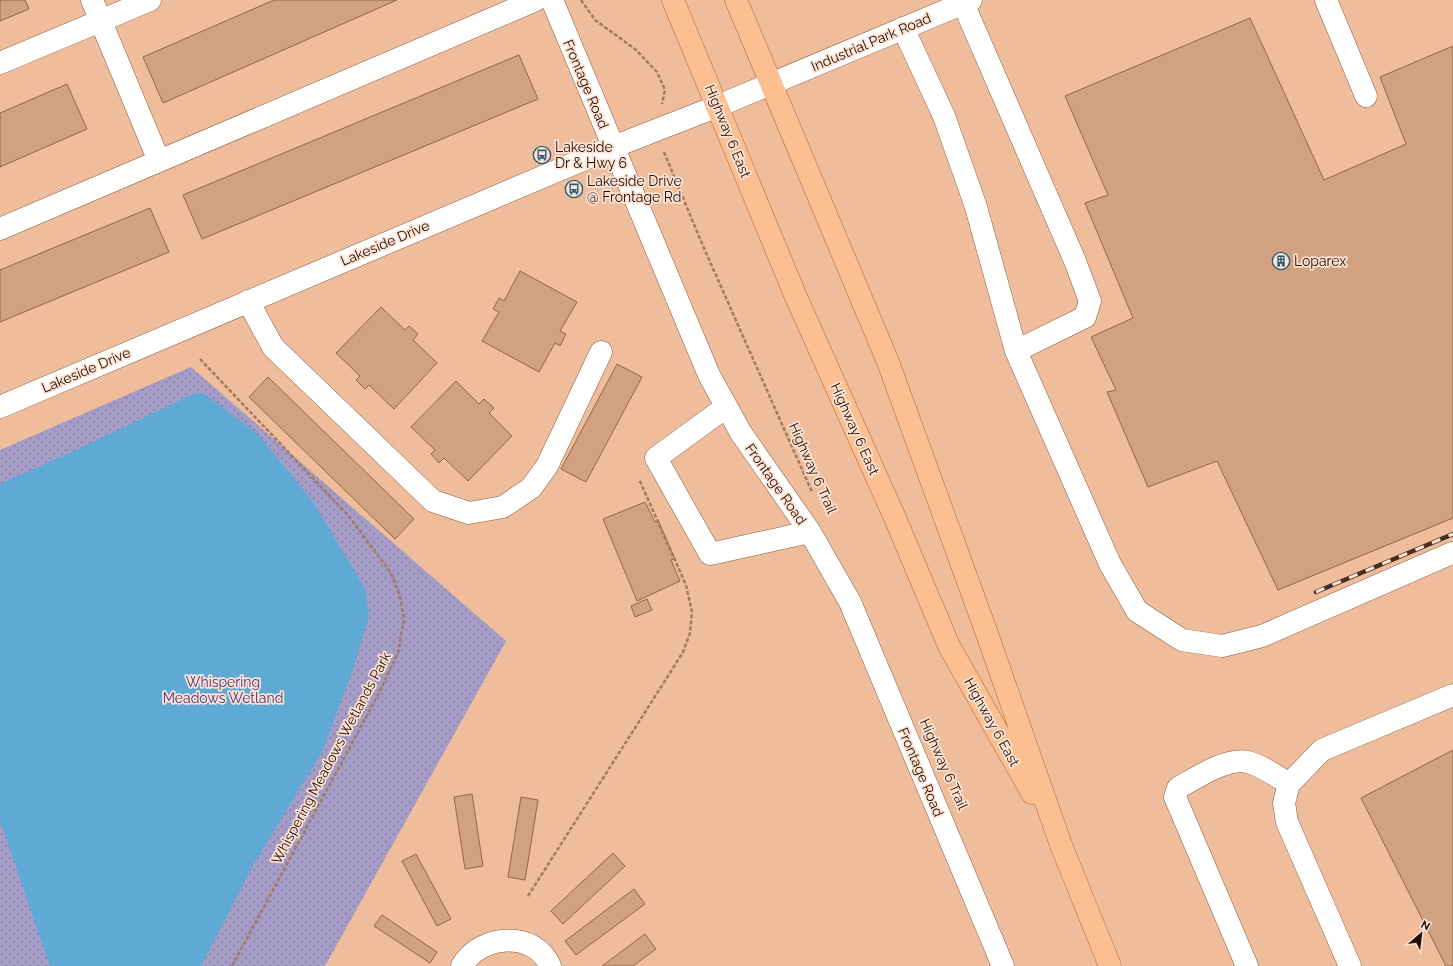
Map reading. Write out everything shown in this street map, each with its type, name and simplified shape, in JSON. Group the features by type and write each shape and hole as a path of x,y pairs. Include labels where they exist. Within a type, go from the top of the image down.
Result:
{"main road":[{"name":"Highway 6 East","path":"673,0 796,297 895,518 949,646 1061,845"},
{"name":"Highway 6 East","path":"736,0 888,362 986,632 1061,845 1110,966"}],"street":[{"path":"92,0 159,161"},
{"path":"0,63 150,0"},
{"path":"0,229 536,0"},
{"name":"Frontage Road","path":"552,0 709,375 741,433 810,532 850,602 1003,966"},
{"path":"1326,0 1366,96"},
{"path":"967,2 1075,261 1090,301 1085,317 1016,351"},
{"name":"Industrial Park Road","path":"771,83 967,2"},
{"path":"903,28 944,116 976,208 1016,351 1110,564 1137,611 1182,640 1222,646 1262,636 1452,553"},
{"name":"Lakeside Drive","path":"0,407 613,147 718,106 771,83"},
{"path":"248,302 273,347 433,501 469,513 503,507 531,488 547,466 601,352"},
{"path":"726,407 656,458 710,554 810,532"},
{"path":"1350,966 1287,822 1284,803 1289,784 1322,750 1453,694"},
{"path":"1247,966 1175,797 1178,788 1219,765 1246,762 1269,771 1289,784"},
{"path":"462,966 476,950 491,942 508,940 520,941 536,948 547,958 550,966"}],"path":[{"path":"581,0 595,20 635,49 657,72 665,90 655,130"},
{"name":"Highway 6 Trail","path":"655,130 703,246 813,493"},
{"name":"Whispering Meadows Wetlands Park","path":"200,359 347,514 391,573 400,596 404,619 398,653 378,695 232,966"},
{"path":"528,896 679,658 690,634 692,612 686,585 638,476"}],"green space":[{"name":"Whispering Meadows Wetland","path":"191,367 506,641 325,966 0,966 0,450"}],"water":[{"name":"Whispering Meadows Wetland","path":"197,392 206,395 258,434 313,502 366,590 369,617 352,672 322,752 255,862 201,966 50,966 0,821 0,484 85,446"}],"building":[{"path":"0,0 25,0 29,9 0,21"},
{"path":"274,0 397,0 163,103 143,57"},
{"name":"Loparex","path":"1250,18 1324,180 1406,144 1380,77 1453,46 1453,518 1278,590 1217,461 1148,487 1107,392 1116,390 1091,337 1133,318 1085,203 1108,195 1065,96"},
{"path":"519,55 538,99 202,239 183,195"},
{"path":"67,84 87,129 0,167 0,113"},
{"path":"150,208 169,252 0,322 0,270"},
{"path":"520,271 577,302 560,331 566,334 560,346 555,343 539,372 482,341 499,312 493,309 499,298 504,301"},
{"path":"381,307 405,330 409,326 418,334 413,340 437,363 394,409 369,385 365,389 356,380 360,376 336,353"},
{"path":"617,364 642,377 586,482 561,469"},
{"path":"268,377 414,519 395,539 249,397"},
{"path":"456,381 479,404 484,399 494,408 489,413 512,436 468,481 444,458 439,463 431,454 435,450 411,427"},
{"path":"645,502 655,522 658,520 675,559 671,560 680,581 637,601 603,519"},
{"path":"647,599 652,610 635,617 631,606"},
{"path":"1453,750 1453,966 1446,966 1361,798"},
{"path":"472,794 483,866 465,869 454,797"},
{"path":"521,797 538,800 525,880 508,877"},
{"path":"613,853 625,866 563,924 551,911"},
{"path":"416,854 451,919 437,926 402,861"},
{"path":"634,889 645,904 576,955 565,941"},
{"path":"382,915 437,952 430,963 374,926"},
{"path":"645,934 656,949 633,966 602,966"}],"railway":[{"path":"1316,592 1453,534"}],"place":[{"name":"Lakeside Dr & Hwy 6","path":"542,155"},
{"name":"Lakeside Drive @ Frontage Rd","path":"574,189"},
{"name":"Loparex","path":"1281,261"}]}
